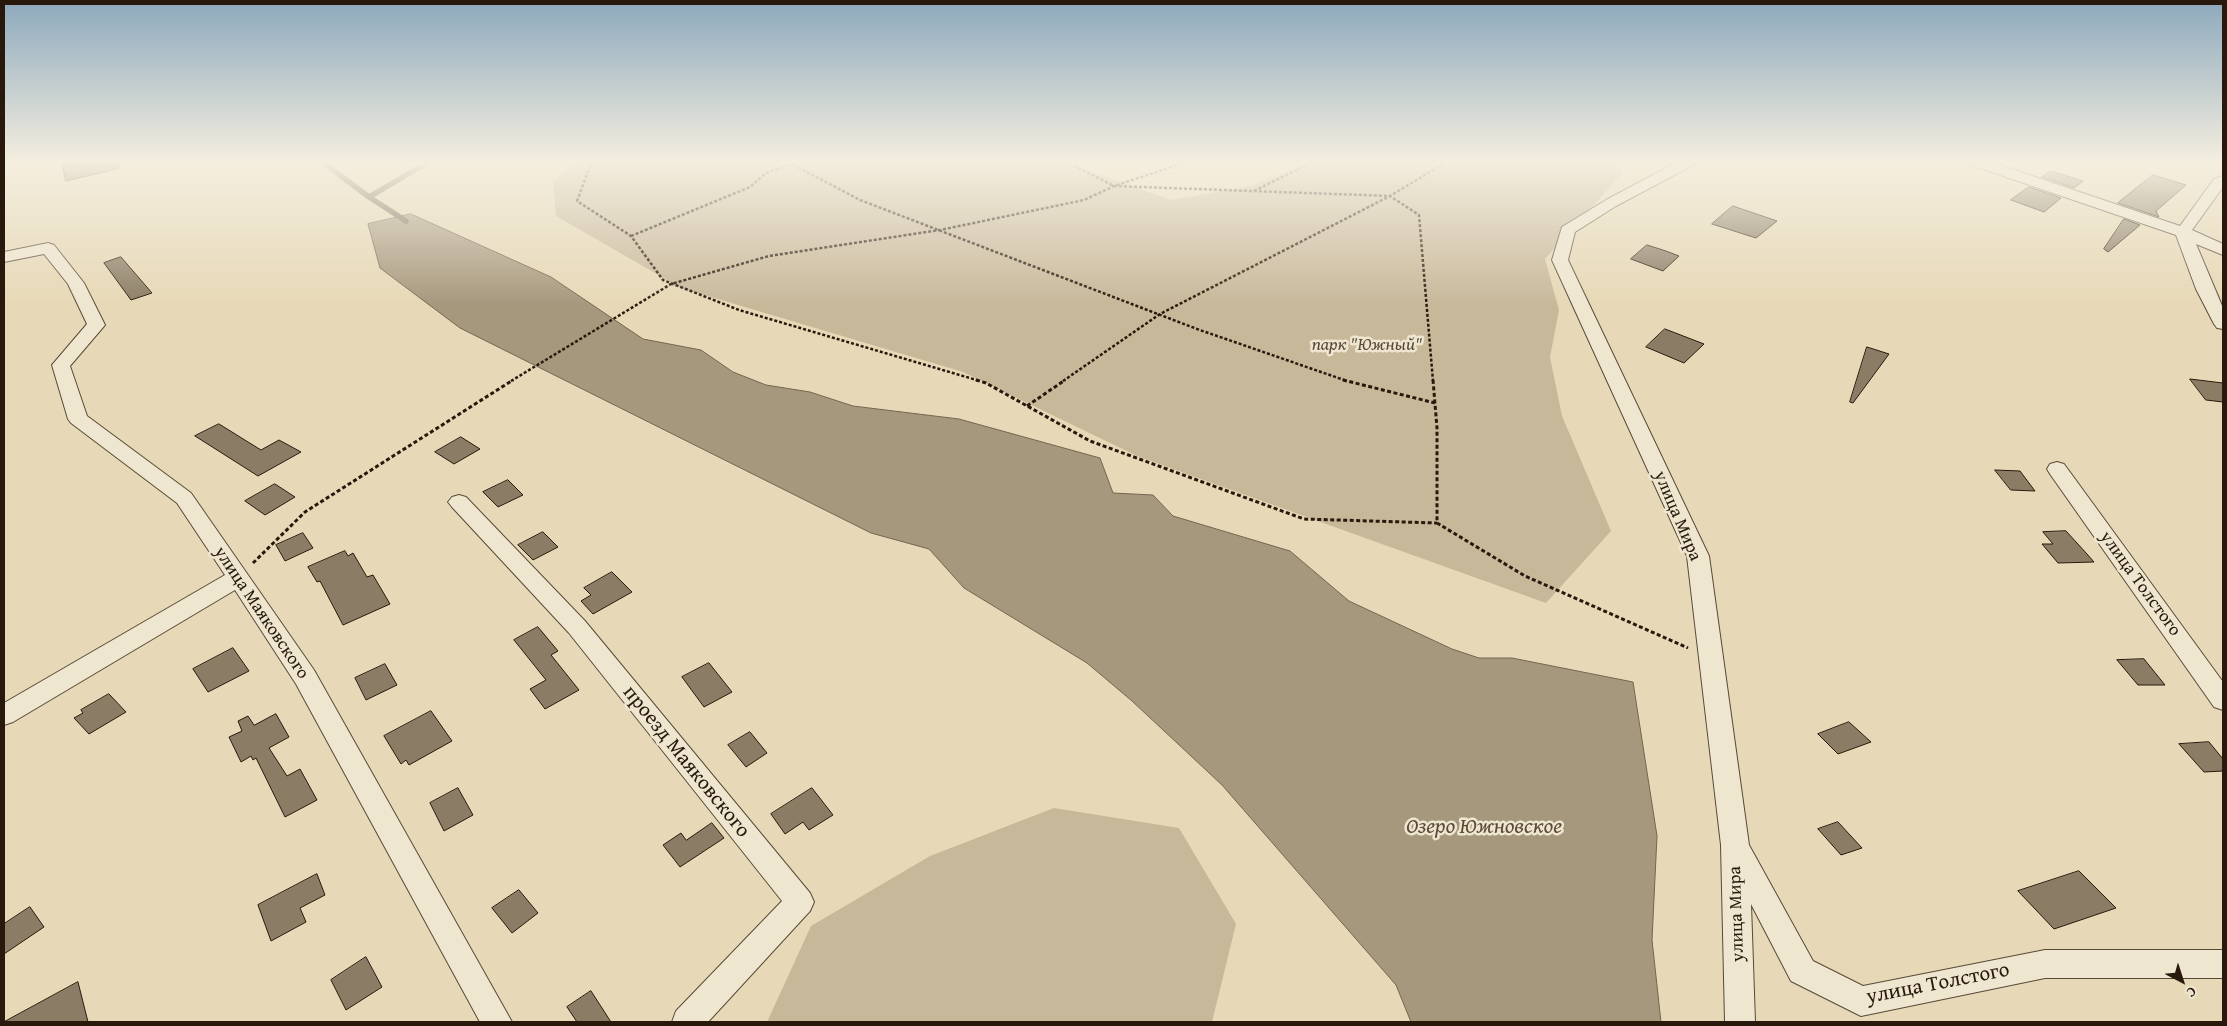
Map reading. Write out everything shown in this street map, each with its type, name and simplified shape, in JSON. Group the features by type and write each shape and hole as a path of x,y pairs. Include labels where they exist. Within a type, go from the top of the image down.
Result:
{"street":[{"name":"улица Мира","path":"1602,209 1568,230 1560,260 1698,556 1735,845 1740,1022"},
{"path":"2115,209 2183,232 2223,250"},
{"path":"2183,232 2200,209"},
{"path":"2183,232 2205,289 2223,324"},
{"name":"улица Маяковского","path":"4,257 48,248 76,283 96,325 61,365 78,419 184,498 305,677 497,1022"},
{"name":"улица Толстого","path":"2057,469 2223,700"},
{"name":"проезд Маяковского","path":"459,502 577,627 800,902 687,1022"},
{"path":"4,715 238,578"},
{"name":"улица Толстого","path":"1735,845 1802,971 1861,1001 2045,964 2223,964"}],"path":[{"path":"589,209 631,236 663,280 671,284 738,310 986,383 1090,441 1304,519 1437,523 1525,576 1711,658"},
{"path":"631,236 696,209"},
{"path":"884,209 1160,314 1346,381 1435,403"},
{"path":"238,578 305,512 502,387 671,284 768,256 940,230 1041,209"},
{"path":"1027,406 1160,314 1365,209"},
{"path":"1410,209 1419,215 1437,428 1437,523"}],"green space":[{"name":"парк \"Южный\"","path":"555,209 1590,209 1545,259 1559,310 1550,357 1562,416 1611,531 1546,603 1137,456 963,372 681,288 556,216"},
{"path":"1054,808 1179,828 1236,924 1212,1022 767,1022 811,926 930,856"}],"water":[{"name":"Озеро Южновское","path":"411,214 551,277 643,339 701,350 733,372 766,385 810,392 853,406 959,419 1100,458 1113,493 1153,495 1173,516 1290,551 1349,601 1452,649 1479,658 1512,658 1633,682 1657,836 1652,940 1661,1022 1411,1022 1396,985 1222,785 1132,701 1087,663 964,588 929,549 871,533 460,328 380,268 368,224"}],"building":[{"path":"1730,209 1741,209 1777,221 1756,238 1712,224"},
{"path":"2035,209 2048,209 2044,212"},
{"path":"2135,209 2158,209 2156,211 2159,217"},
{"path":"2124,219 2140,225 2108,252 2104,249"},
{"path":"1647,245 1679,256 1663,271 1631,259"},
{"path":"121,257 152,293 131,300 104,263"},
{"path":"1665,329 1704,344 1684,363 1646,347"},
{"path":"1867,347 1889,354 1853,403 1850,402"},
{"path":"2190,379 2223,383 2223,402 2206,400"},
{"path":"219,424 261,450 279,440 301,452 258,476 195,436"},
{"path":"461,437 480,449 454,464 435,452"},
{"path":"1995,470 2020,471 2035,491 2011,490"},
{"path":"508,480 523,495 498,507 483,492"},
{"path":"275,484 295,497 265,515 245,501"},
{"path":"2066,531 2094,562 2058,563 2042,544 2053,544 2043,532"},
{"path":"543,532 558,547 533,560 518,545"},
{"path":"303,533 313,548 285,561 276,545"},
{"path":"345,551 348,556 353,553 367,577 373,575 390,604 343,625 320,581 317,582 308,567"},
{"path":"612,572 632,592 593,614 581,601 591,595 584,588"},
{"path":"538,627 558,651 551,655 579,690 545,709 530,689 546,680 514,640"},
{"path":"233,648 249,671 208,692 193,669"},
{"path":"2144,659 2165,685 2138,685 2117,660"},
{"path":"709,663 732,692 704,707 682,677"},
{"path":"385,664 397,685 366,700 355,678"},
{"path":"109,694 126,712 89,734 74,718 83,713 81,710"},
{"path":"431,711 452,741 409,765 406,760 401,764 384,736"},
{"path":"276,714 289,737 269,748 287,776 300,769 317,800 285,817 256,758 253,760 251,756 241,762 229,737 242,731 238,721 248,716 254,725"},
{"path":"1849,722 1871,742 1838,754 1818,734"},
{"path":"750,732 767,753 746,767 728,745"},
{"path":"2209,742 2223,759 2223,771 2204,772 2179,744"},
{"path":"458,788 473,815 444,831 430,803"},
{"path":"812,788 833,815 809,830 803,822 785,834 771,814"},
{"path":"1838,822 1862,848 1841,855 1818,829"},
{"path":"712,823 724,838 680,867 663,845 681,833 686,840"},
{"path":"2079,871 2116,908 2054,929 2018,891"},
{"path":"317,874 325,895 300,908 306,922 271,941 258,905"},
{"path":"519,890 538,913 512,933 492,908"},
{"path":"30,907 44,927 4,954 4,924"},
{"path":"366,957 382,987 346,1010 331,980"},
{"path":"78,982 88,1022 4,1022"},
{"path":"591,991 611,1022 577,1022 567,1007"}],"waterway":[{"path":"387,209 406,221"}]}
